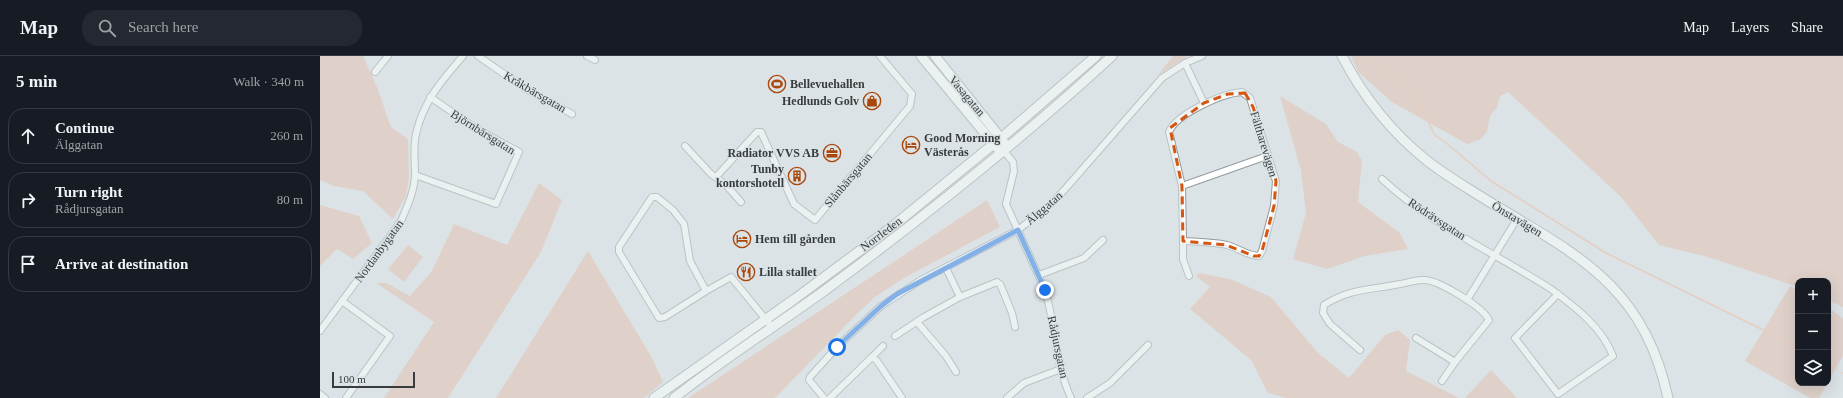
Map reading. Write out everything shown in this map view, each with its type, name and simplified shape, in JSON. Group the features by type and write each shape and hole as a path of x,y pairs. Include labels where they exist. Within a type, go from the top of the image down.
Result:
{"main road":[{"name":"Vasagatan","path":"921,56 995,148 1004,151 1004,141 934,56"},
{"name":"Norrleden","path":"654,398 893,226 1021,122 1096,56"},
{"name":"Norrleden","path":"674,398 873,254 1004,151 1112,56"},
{"name":"Önstavägen","path":"1342,56 1356,82 1370,103 1399,137 1450,178 1562,245 1587,264 1619,294 1643,327 1660,365 1668,398"},
{"path":"991,125 1005,127 1021,122"},
{"path":"982,131 984,151"}],"street":[{"path":"374,72 388,56"},
{"name":"Nordanbygatan","path":"320,331 401,221 408,203 415,174 415,135 424,108 430,97 463,56"},
{"name":"Kråkbärsgatan","path":"478,56 526,89 572,114"},
{"path":"587,56 595,60"},
{"name":"Slånbärsgatan","path":"716,177 757,132 761,132 794,204 815,220 912,102 912,94 880,56"},
{"name":"Älggatan","path":"824,398 809,380 810,377 837,347 881,306 897,294 1018,230 1052,203 1162,78 1185,63 1202,56"},
{"path":"1185,63 1204,103"},
{"name":"Fältharevägen","path":"1183,241 1226,245 1240,249 1254,256 1259,256 1262,251 1274,206 1276,181 1250,98 1245,93 1228,94 1204,103 1175,124 1169,132 1182,186 1183,260 1189,276"},
{"name":"Björnbärsgatan","path":"415,174 496,204 519,152 477,129 430,97"},
{"path":"685,146 741,202"},
{"name":"Rådjursgatan","path":"1004,151 1013,162 1014,171 1006,204 1039,275 1049,302 1061,369 1071,398"},
{"path":"1182,186 1267,156"},
{"name":"Rödrävsgatan","path":"1382,179 1395,191 1431,218 1496,255 1558,294 1591,322 1613,356 1558,394 1515,338 1558,294"},
{"path":"706,291 690,261 686,229 681,219 673,210 657,197 652,198 619,247 619,252 659,318 665,317 731,277 772,327"},
{"path":"1467,300 1517,219"},
{"path":"1039,275 1084,258 1102,240"},
{"path":"946,268 960,297"},
{"path":"1360,350 1330,324 1323,313 1324,305 1337,297 1351,292 1424,280 1432,281 1467,300 1489,320 1455,362 1442,381"},
{"path":"896,336 960,297 997,282 1000,284 1012,313 1015,327"},
{"path":"342,301 390,336 346,398"},
{"path":"917,322 946,356 956,372"},
{"path":"1416,338 1455,362"},
{"path":"1087,398 1110,383 1148,345"},
{"path":"830,398 883,346"},
{"path":"872,357 877,360 902,398"},
{"path":"1007,398 1024,383 1061,369"},
{"path":"320,394 326,398"}],"highlighted area":[{"path":"1245,93 1253,107 1276,181 1274,206 1262,251 1259,256 1254,256 1226,245 1183,241 1182,186 1170,128 1204,103 1228,94"}],"shaded area":[{"path":"320,56 363,56 377,87 391,127 408,139 409,179 406,196 393,219 363,191 334,186 320,180"},
{"path":"1173,56 1188,56 1158,75"},
{"path":"1351,56 1843,56 1843,307 1831,301 1831,278 1795,278 1795,286 1708,257 1659,245 1621,197 1508,92 1500,96 1497,108 1491,114 1487,132 1481,139 1467,144 1392,102 1358,72"},
{"path":"1280,96 1326,124 1338,142 1357,152 1362,161 1358,202 1400,233 1408,249 1365,256 1327,269 1293,259 1306,213 1301,171"},
{"path":"539,183 562,200 541,252 448,398 384,398 434,322 376,283 386,283 410,296 432,271 454,224 507,245"},
{"path":"987,200 1000,227 904,278 875,297 775,398 688,398"},
{"path":"320,205 359,216 372,243 353,259 337,249 320,266"},
{"path":"408,245 423,257 404,282 388,269"},
{"path":"588,251 651,356 663,382 644,398 496,398"},
{"path":"1198,273 1230,279 1271,297 1318,353 1349,378 1385,335 1398,330 1410,340 1406,371 1459,398 1286,398 1268,393 1251,360 1190,309 1210,287 1196,276"},
{"path":"1790,286 1795,288 1795,386 1826,386 1819,398 1810,398 1745,361"},
{"path":"1831,310 1843,318 1843,356 1831,377"},
{"path":"1491,370 1517,398 1465,398"}],"waterway":[{"path":"1372,56 1378,66 1411,89 1435,135 1491,181 1606,253 1795,346"},
{"path":"1831,366 1836,369"}],"place":[{"name":"Bellevuehallen","path":"777,84"},
{"name":"Hedlunds Golv","path":"872,101"},
{"name":"Good Morning Västerås","path":"911,145"},
{"name":"Radiator VVS AB","path":"832,153"},
{"name":"Tunby kontorshotell","path":"797,176"},
{"name":"Hem till gården","path":"742,239"},
{"name":"Lilla stallet","path":"746,272"}],"route":[{"path":"837,347 881,306 897,294 1018,230 1045,290"}]}
